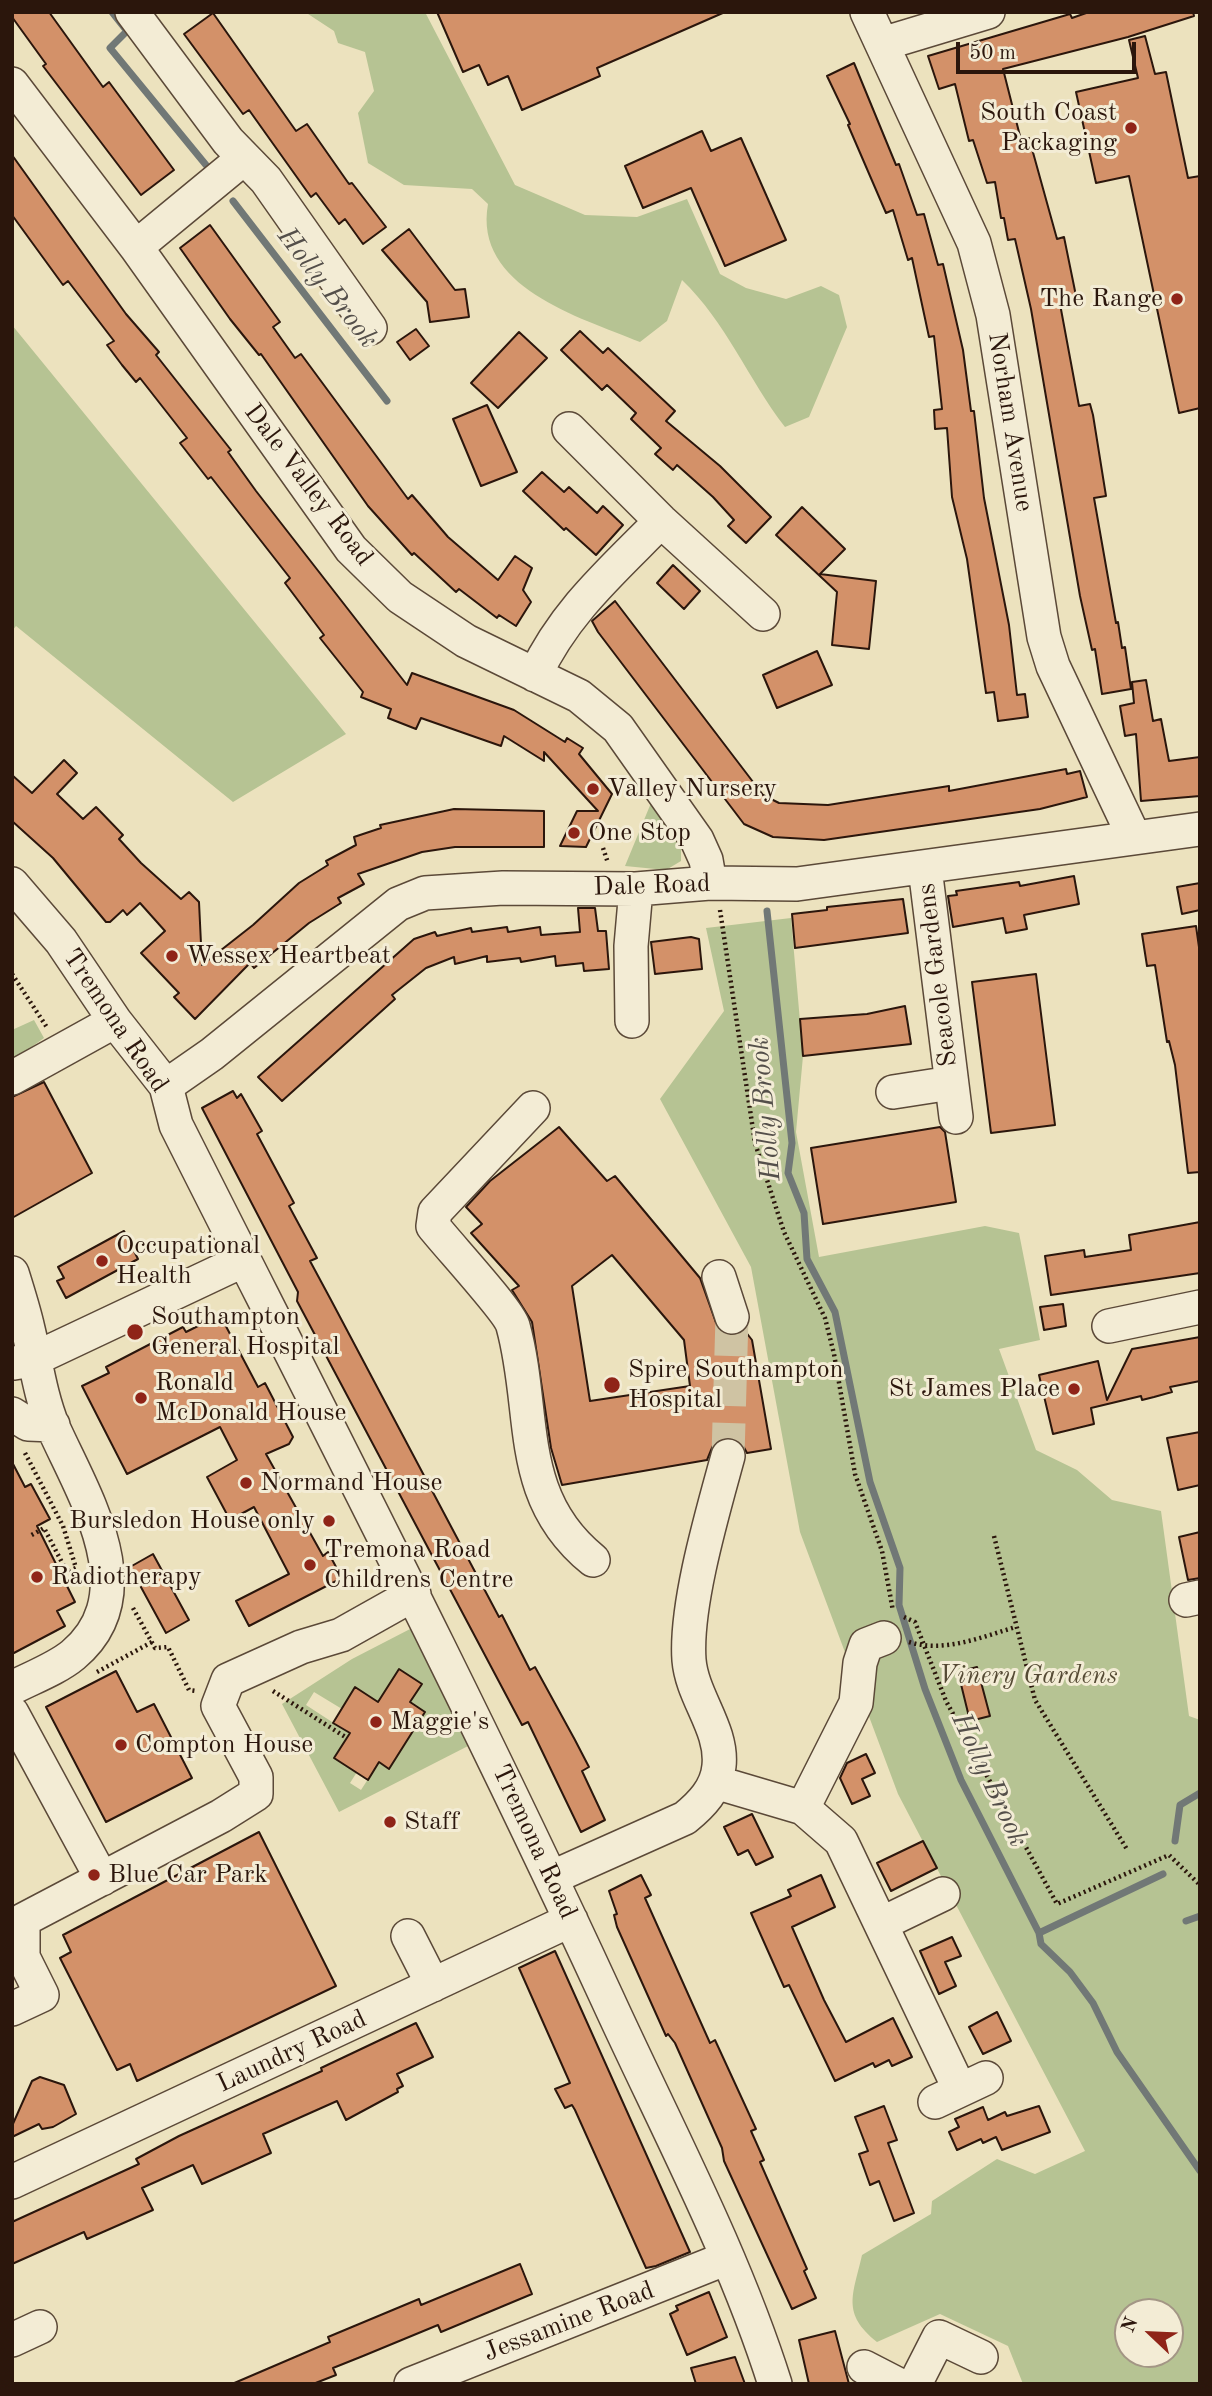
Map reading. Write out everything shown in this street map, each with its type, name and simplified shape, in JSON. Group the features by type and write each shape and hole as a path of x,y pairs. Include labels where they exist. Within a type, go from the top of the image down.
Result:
{"street":[{"name":"Norham Avenue","path":"867,12 974,243 993,315 1044,637 1064,690 1133,837"},
{"path":"882,44 988,12"},
{"path":"146,19 244,158 266,180 364,306"},
{"name":"Dale Valley Road","path":"12,84 136,247 351,548 400,597 466,641 579,696 618,728 697,840 706,860 714,892"},
{"path":"136,247 244,158"},
{"path":"569,429 661,521 763,614"},
{"path":"535,675 551,642 571,613 661,521"},
{"name":"Dale Road","path":"166,1086 212,1054 398,904 425,893 503,888 714,892 925,868 1200,829"},
{"name":"Seacole Gardens","path":"925,868 956,1117"},
{"name":"Tremona Road","path":"12,884 20,889 61,941 115,1021 166,1086 176,1125 244,1260 404,1594 552,1877 727,2258 775,2384"},
{"path":"632,1021 631,946 636,890"},
{"path":"12,1078 115,1021"},
{"name":"Seacole Gardens","path":"893,1092 951,1083"},
{"path":"533,1108 435,1212 433,1226 513,1323 542,1496 570,1541 593,1560"},
{"path":"22,1362 244,1260"},
{"path":"12,1273 29,1331 22,1362 94,1514 107,1577 101,1616 89,1639 72,1657 12,1688"},
{"path":"719,1277 732,1317"},
{"path":"1109,1326 1200,1307"},
{"path":"12,1414 28,1424 52,1425"},
{"path":"552,1877 685,1818 701,1805 715,1782 719,1769 718,1740 694,1683 689,1660 690,1637 710,1519 727,1456"},
{"path":"12,2010 42,1995 23,1957 23,1920 221,1816 256,1794 256,1777 218,1706 221,1692 228,1680 302,1647 336,1621 404,1594"},
{"path":"348,1650 377,1633 404,1594"},
{"path":"803,1808 856,1703 866,1645 889,1625"},
{"path":"12,1713 102,1879"},
{"path":"715,1782 803,1808 841,1841 960,2090"},
{"path":"881,1924 943,1894"},
{"name":"Laundry Road","path":"12,2182 571,1920"},
{"path":"408,1936 433,1985"},
{"name":"Jessamine Road","path":"411,2384 727,2258"},
{"path":"915,2384 939,2337 981,2357"},
{"path":"864,2367 897,2384"}],"path":[{"path":"714,892 755,1143 785,1232 825,1318 855,1474 882,1551 889,1625"},
{"path":"12,974 55,1041 72,1031 79,1042"},
{"path":"21,1449 29,1455 63,1526 76,1568 67,1572 44,1528 30,1536"},
{"path":"63,1526 94,1514"},
{"path":"995,1536 1035,1700 1128,1851"},
{"path":"128,1600 155,1648 168,1647 189,1690 221,1692"},
{"path":"915,1622 946,1701 1057,1904 1169,1855 1200,1885"},
{"path":"927,1647 946,1647 1016,1628"},
{"path":"93,1675 152,1642"},
{"path":"265,1687 346,1738"}],"green space":[{"path":"305,12 425,12 515,185 585,215 637,217 687,199 720,274 746,288 786,299 821,286 839,295 847,327 809,417 785,427 724,332 698,296 682,280 667,321 640,342 561,309 535,295 513,278 497,257 488,233 488,204 472,189 404,185 368,163 358,113 374,91 365,52 338,43 334,31"},
{"path":"12,325 346,734 233,802 16,626 12,631"},
{"path":"651,803 681,846 681,861 666,870 625,866"},
{"name":"Vinery Gardens","path":"791,918 803,1056 796,1132 819,1257 985,1226 1019,1233 1040,1340 999,1349 1036,1450 1077,1470 1112,1500 1161,1511 1189,1716 1200,1720 1200,2384 1023,2384 1008,2346 940,2314 877,2342 858,2322 854,2312 853,2292 862,2255 931,2214 932,2201 997,2159 1035,2174 1085,2151 898,1794 800,1532 751,1267 660,1099 724,1011 706,928"},
{"path":"34,1020 44,1038 12,1061 12,1030"},
{"path":"412,1628 470,1745 339,1812 282,1704 352,1659","holes":["399,1669 422,1684 410,1702 425,1712 389,1768 379,1762 361,1790 350,1783 357,1772 334,1758 349,1733 306,1705 314,1692 342,1709 355,1687 378,1702"]}],"building":[{"path":"12,12 49,12 103,87 109,82 174,170 141,195 43,66 46,64 12,17"},
{"path":"437,12 725,12 597,68 600,76 522,110 508,76 488,85 479,65 463,72"},
{"path":"1089,12 1193,12 1194,16 1128,37 1003,69 1021,140 1029,138 1057,239 1064,237 1076,296 1064,298 1065,303 1060,304 1079,406 1090,404 1093,415 1106,496 1094,498 1116,623 1118,622 1122,648 1125,647 1131,689 1102,694 1095,649 1092,650 1080,596 1031,309 1015,239 1008,240 995,182 987,183 973,140 969,141 955,84 939,89 928,56 1070,14 1072,18"},
{"path":"213,13 296,131 307,124 349,184 352,183 386,227 363,244 345,219 339,224 316,193 311,197 249,110 243,114 184,34"},
{"path":"1145,36 1155,74 1166,72 1188,178 1200,176 1200,408 1179,413 1129,176 1096,183 1076,92 1138,78 1129,40"},
{"path":"854,63 896,165 899,164 917,215 924,214 938,265 943,264 963,350 971,411 974,411 984,498 1009,625 1017,695 1025,694 1028,717 998,721 994,692 986,693 967,559 952,497 947,428 935,429 934,410 942,409 934,336 929,337 912,258 908,260 893,210 886,213 848,125 850,124 827,76"},
{"path":"702,131 711,151 741,138 786,240 725,266 691,188 643,208 625,166"},
{"path":"12,155 126,314 159,352 156,355 231,450 228,452 256,491 407,685 412,673 514,710 565,742 567,738 583,748 579,754 612,794 586,847 560,846 577,811 598,811 544,752 544,761 504,736 501,746 421,718 416,729 388,718 391,709 361,697 363,692 320,638 324,635 285,583 290,578 211,477 208,479 180,443 187,438 140,378 136,382 122,365 107,345 114,341 68,281 63,285 12,215"},
{"path":"210,225 280,322 273,327 295,358 301,354 408,499 412,495 448,537 498,580 515,556 532,568 523,590 531,602 516,626 499,615 497,618 459,589 456,592 414,553 412,555 368,506 261,354 259,355 230,319 180,248"},
{"path":"409,229 455,290 465,289 469,317 430,322 427,302 382,250"},
{"path":"416,329 429,346 410,360 397,342"},
{"path":"580,331 603,353 608,348 675,411 666,421 720,466 771,517 746,543 728,526 734,520 713,497 677,465 673,470 655,454 661,448 631,419 636,413 607,385 602,390 561,350"},
{"path":"519,332 547,358 498,408 471,383"},
{"path":"487,405 517,472 481,486 453,419"},
{"path":"542,472 564,492 569,487 597,513 603,506 623,525 596,555 566,528 564,530 523,491"},
{"path":"802,507 845,549 820,574 876,581 869,649 832,645 837,592 776,535"},
{"path":"673,565 700,591 684,609 657,583"},
{"path":"615,601 763,795 779,803 828,805 949,786 949,791 1066,769 1067,774 1080,771 1087,797 1040,809 824,840 773,837 744,824 598,632 592,621"},
{"path":"817,651 832,685 777,708 763,675"},
{"path":"1146,680 1153,721 1161,719 1169,761 1200,757 1200,796 1141,801 1136,734 1125,736 1120,706 1134,703 1132,682"},
{"path":"64,760 77,773 57,794 83,819 96,807 123,835 119,839 141,863 181,899 189,892 199,902 202,965 253,925 299,883 328,865 326,861 356,845 354,837 381,828 380,825 454,809 544,811 544,847 455,847 422,852 358,874 364,884 338,898 341,903 309,923 254,968 250,963 195,1019 174,997 179,993 141,953 165,931 140,903 127,915 123,910 110,922 106,922 53,858 12,821 12,775 32,793"},
{"path":"1074,876 1079,904 1024,915 1027,929 1006,933 1003,918 953,927 948,896 957,895 956,891 1019,882 1020,886"},
{"path":"1200,883 1200,910 1182,914 1177,887"},
{"path":"903,899 908,933 795,948 792,914 827,910 827,907"},
{"path":"578,908 595,908 598,931 606,931 609,969 584,971 583,963 556,966 555,956 521,962 520,958 487,962 487,956 455,964 454,957 426,968 392,995 395,999 282,1101 258,1077 414,939 435,932 437,936 471,928 472,932 507,927 508,932 540,927 541,935 580,932"},
{"path":"1196,926 1200,954 1200,1172 1188,1173 1175,1065 1169,1041 1167,1042 1155,965 1147,966 1142,934"},
{"path":"691,937 699,939 702,969 655,974 651,942"},
{"path":"1036,974 1055,1125 991,1133 972,982"},
{"path":"905,1006 911,1044 803,1056 800,1019 867,1014"},
{"path":"44,1082 92,1173 12,1218 12,1097"},
{"path":"233,1091 237,1098 241,1094 262,1131 257,1134 294,1203 289,1206 317,1258 310,1261 499,1617 502,1615 530,1670 535,1667 589,1767 582,1771 605,1820 581,1832 528,1722 522,1725 297,1301 298,1292 202,1108"},
{"name":"Spire Southampton Hospital","path":"559,1127 607,1181 615,1176 700,1278 719,1331 729,1336 745,1331 752,1340 771,1449 747,1453 741,1442 724,1437 714,1443 707,1460 562,1485 551,1448 532,1322 512,1290 519,1286 471,1233 482,1224 466,1207 490,1181","holes":["612,1255 684,1340 690,1386 590,1401 572,1286"]},
{"path":"940,1127 945,1132 956,1202 823,1224 811,1148"},
{"path":"1200,1222 1200,1273 1051,1295 1045,1256 1084,1250 1085,1257 1131,1250 1129,1235"},
{"name":"Occupational Health","path":"124,1231 138,1259 66,1298 57,1281 64,1278 58,1267"},
{"path":"1063,1304 1066,1326 1044,1330 1040,1307"},
{"path":"220,1315 258,1387 265,1383 293,1437 289,1444 266,1454 323,1556 328,1552 342,1578 249,1626 236,1601 289,1574 254,1507 230,1520 207,1477 237,1460 220,1427 127,1474 82,1386 109,1373 106,1367 183,1327 186,1332"},
{"path":"1200,1337 1200,1381 1170,1387 1172,1392 1142,1400 1141,1396 1091,1408 1094,1424 1053,1434 1039,1375 1098,1361 1107,1400 1132,1349"},
{"path":"1200,1432 1200,1485 1178,1490 1167,1438"},
{"name":"Radiotherapy","path":"12,1462 25,1487 31,1484 50,1519 37,1526 75,1602 57,1611 65,1626 12,1654"},
{"path":"1200,1532 1200,1578 1188,1580 1179,1537"},
{"path":"153,1554 189,1620 166,1633 130,1567"},
{"path":"977,1667 990,1716 970,1721 958,1672"},
{"name":"Maggie's","path":"399,1669 422,1684 410,1702 425,1712 389,1769 379,1762 368,1780 334,1758 350,1733 333,1723 355,1687 378,1702"},
{"name":"Compton House","path":"116,1671 137,1712 154,1704 192,1778 106,1822 46,1707"},
{"path":"866,1754 875,1773 862,1779 870,1796 852,1804 840,1778 847,1763"},
{"path":"752,1814 773,1857 756,1865 748,1850 738,1855 724,1827"},
{"path":"259,1832 336,1986 137,2081 130,2064 117,2070 60,1958 71,1952 63,1935"},
{"path":"923,1841 937,1868 891,1891 877,1863"},
{"path":"641,1875 651,1895 645,1898 710,2043 715,2040 756,2129 751,2131 764,2160 760,2162 807,2269 804,2271 816,2298 792,2309 724,2161 722,2148 675,2043 668,2034 666,2036 617,1927 614,1915 617,1914 609,1891"},
{"path":"821,1875 835,1907 792,1927 824,2000 846,2042 893,2018 912,2057 892,2066 889,2060 875,2067 873,2063 835,2081 789,1985 784,1987 751,1913 791,1896 788,1890"},
{"path":"952,1937 961,1956 945,1962 956,1986 939,1994 920,1951"},
{"path":"555,1951 690,2252 656,2266 646,2268 575,2110 572,2105 565,2108 555,2089 570,2083 519,1968"},
{"path":"997,2012 1011,2041 983,2054 969,2027"},
{"path":"416,2023 433,2057 397,2074 403,2086 397,2089 398,2092 346,2120 337,2101 263,2134 271,2153 202,2184 193,2165 142,2188 153,2210 87,2239 84,2232 12,2264 12,2222 139,2164 136,2159 179,2136 322,2071 321,2068"},
{"path":"40,2077 64,2085 76,2114 53,2127 42,2129 39,2124 12,2137 12,2126 32,2081"},
{"path":"884,2106 897,2140 888,2143 914,2213 894,2221 879,2181 870,2185 859,2154 868,2151 855,2117"},
{"path":"1039,2106 1050,2132 1002,2150 996,2137 983,2143 981,2139 957,2150 949,2132 959,2127 955,2119 983,2107 988,2120 1005,2112 1007,2116"},
{"path":"520,2264 532,2294 441,2332 438,2325 333,2368 336,2375 313,2384 232,2384 330,2342 328,2337 419,2299 421,2305"},
{"path":"709,2292 727,2337 687,2355 670,2314 678,2310 676,2306"},
{"path":"835,2331 849,2384 809,2384 799,2340"},
{"path":"735,2357 745,2384 696,2384 691,2368"}],"waterway":[{"name":"Holly Brook","path":"112,12 127,31 110,48 206,165"},
{"name":"Holly Brook","path":"233,201 387,401"},
{"name":"Holly Brook","path":"767,911 792,1143 788,1173 804,1213 807,1259 835,1312 870,1482 900,1568 899,1605 925,1689 961,1780 1039,1933 1041,1944 1070,1972 1093,2003 1117,2052 1200,2171"},
{"path":"1175,1841 1180,1805 1200,1793"},
{"path":"1039,1933 1163,1874"},
{"path":"1186,1921 1200,1916"}],"tunnel":[{"path":"728,1456 732,1317"}],"place":[{"name":"South Coast Packaging","path":"1131,128"},
{"name":"The Range","path":"1177,299"},
{"name":"Valley Nursery","path":"593,789"},
{"name":"One Stop","path":"574,833"},
{"name":"Wessex Heartbeat","path":"172,956"},
{"name":"Occupational Health","path":"102,1261"},
{"name":"Southampton General Hospital","path":"135,1332"},
{"name":"Spire Southampton Hospital","path":"612,1385"},
{"name":"St James Place","path":"1074,1389"},
{"name":"Ronald McDonald House","path":"141,1398"},
{"name":"Normand House","path":"246,1483"},
{"name":"Bursledon House only","path":"329,1521"},
{"name":"Tremona Road Childrens Centre","path":"310,1565"},
{"name":"Radiotherapy","path":"37,1577"},
{"name":"Maggie's","path":"376,1722"},
{"name":"Compton House","path":"121,1745"},
{"name":"Staff","path":"390,1822"},
{"name":"Blue Car Park","path":"94,1875"}]}
